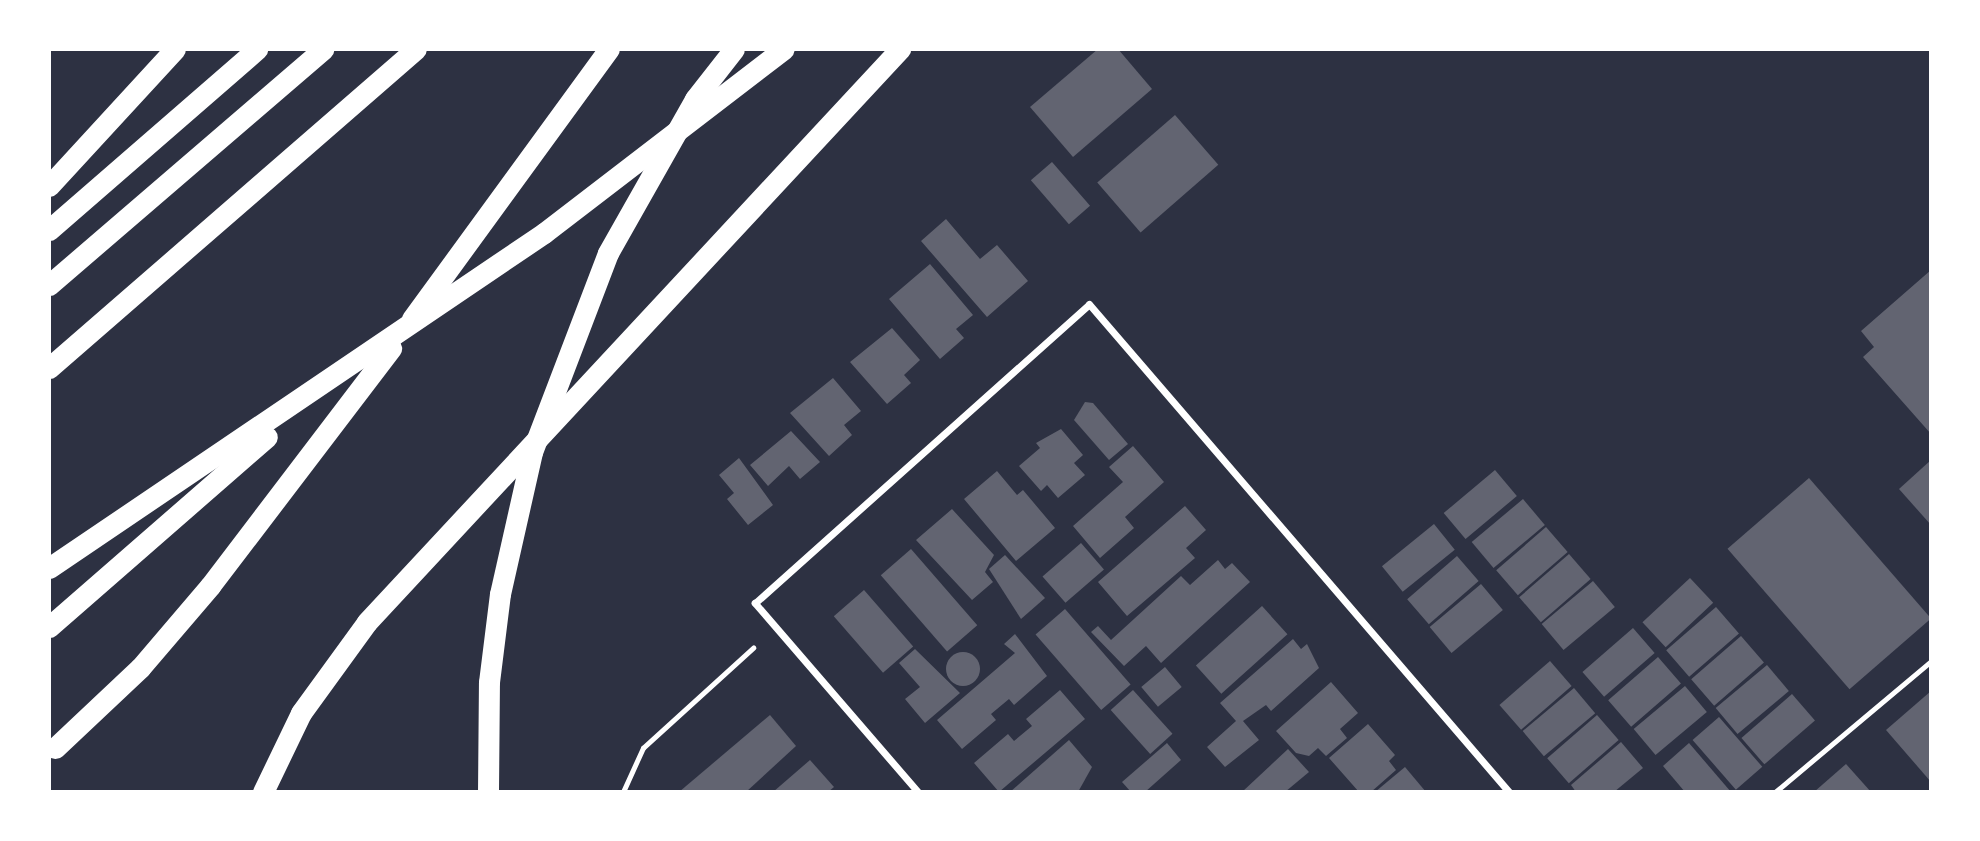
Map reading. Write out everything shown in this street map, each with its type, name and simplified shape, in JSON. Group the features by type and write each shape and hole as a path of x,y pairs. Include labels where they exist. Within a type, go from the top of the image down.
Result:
{"highway":[{"path":"49,186 175,49"},
{"path":"49,230 257,49"},
{"path":"49,285 323,49"},
{"path":"49,368 416,49"},
{"path":"55,748 140,668 210,586 609,49"},
{"path":"488,792 489,681 500,594 532,452 608,253 695,99 734,49"},
{"path":"49,568 332,381 544,233 784,49"},
{"path":"262,792 302,713 367,622 900,49"},
{"path":"49,627 332,381"}],"street":[{"path":"918,792 755,603 1089,304 1509,792"}],"lane":[{"path":"1775,792 1931,661"}],"path":[{"path":"623,792 643,748 753,648"}],"building":[{"path":"1098,49 1118,49 1152,89 1073,157 1030,107"},
{"path":"1175,115 1218,165 1141,232 1097,183"},
{"path":"1052,162 1090,206 1069,224 1031,180"},
{"path":"946,219 980,259 997,245 1028,281 987,317 921,241"},
{"path":"930,264 973,315 956,329 964,338 940,359 889,299"},
{"path":"1931,270 1931,434 1863,357 1874,347 1861,331"},
{"path":"892,328 920,360 904,375 911,383 887,404 850,362"},
{"path":"833,378 861,411 844,425 852,435 829,456 790,413"},
{"path":"1085,402 1093,403 1128,444 1109,460 1074,420"},
{"path":"1061,429 1083,455 1074,463 1085,475 1058,498 1047,485 1041,491 1019,466 1040,448 1036,443"},
{"path":"791,431 820,462 800,479 789,466 768,486 750,465"},
{"path":"1133,446 1164,482 1125,517 1134,528 1100,558 1073,526 1123,482 1109,467"},
{"path":"739,458 773,505 748,525 727,499 734,493 719,475"},
{"path":"1931,460 1931,525 1899,489"},
{"path":"1495,470 1517,496 1466,539 1444,513"},
{"path":"997,471 1017,495 1023,490 1055,528 1016,561 964,499"},
{"path":"1809,478 1931,618 1850,689 1727,549"},
{"path":"1523,499 1545,525 1494,568 1472,542"},
{"path":"1185,506 1206,530 1186,548 1195,558 1127,616 1098,582"},
{"path":"952,509 994,555 985,572 993,582 972,600 916,540"},
{"path":"1434,524 1455,550 1403,592 1382,566"},
{"path":"1546,527 1568,552 1518,595 1496,570"},
{"path":"1081,543 1104,569 1065,603 1043,576"},
{"path":"911,549 977,625 947,651 881,575"},
{"path":"1569,554 1591,579 1541,622 1519,597"},
{"path":"1005,555 1045,598 1021,619 989,569"},
{"path":"1457,556 1479,581 1429,624 1407,599"},
{"path":"1218,560 1225,569 1232,563 1250,582 1161,663 1146,646 1124,666 1091,632 1098,626 1111,640 1181,576 1190,585"},
{"path":"1690,578 1713,603 1666,647 1642,622"},
{"path":"1593,581 1615,607 1564,650 1542,624"},
{"path":"1481,584 1503,610 1452,653 1430,627"},
{"path":"864,590 913,647 883,673 834,616"},
{"path":"1262,606 1287,634 1221,694 1196,666"},
{"path":"1716,607 1739,633 1689,677 1666,650"},
{"path":"1065,609 1131,684 1101,710 1036,635"},
{"path":"1633,628 1655,653 1604,697 1582,672"},
{"path":"1015,634 1047,676 1014,705 1009,699 991,714 996,720 962,749 937,720 1015,653 1004,644"},
{"path":"1741,636 1764,662 1714,706 1691,679"},
{"path":"1293,639 1301,649 1307,644 1319,668 1271,711 1266,705 1243,721 1259,740 1225,767 1207,747 1236,721 1220,703"},
{"path":"915,649 960,693 925,723 905,699 920,687 899,663"},
{"path":"963,652 975,657 980,669 975,681 963,686 951,681 946,669 951,657"},
{"path":"1658,657 1681,683 1631,727 1608,700"},
{"path":"1550,661 1572,686 1521,730 1499,705"},
{"path":"1767,665 1789,691 1738,734 1716,708"},
{"path":"1165,667 1182,687 1158,707 1141,687"},
{"path":"1331,682 1358,713 1340,729 1347,738 1326,756 1318,748 1309,756 1296,753 1276,731"},
{"path":"1685,686 1707,712 1656,755 1634,729"},
{"path":"1574,688 1595,713 1544,756 1523,731"},
{"path":"1060,690 1085,719 999,792 974,763 1008,734 1014,741 1032,726 1026,719"},
{"path":"1133,690 1172,734 1150,754 1111,710"},
{"path":"1931,691 1931,782 1886,730"},
{"path":"1792,694 1815,720 1764,764 1741,738"},
{"path":"770,715 796,746 746,792 679,792"},
{"path":"1597,715 1619,740 1569,783 1547,758"},
{"path":"1719,717 1762,767 1736,790 1693,740"},
{"path":"1368,724 1395,755 1389,761 1396,770 1371,792 1359,792 1329,758"},
{"path":"1069,740 1092,767 1078,792 1010,792"},
{"path":"1621,742 1643,768 1614,792 1576,792 1571,785"},
{"path":"1167,743 1181,760 1145,792 1131,792 1122,782"},
{"path":"1689,743 1731,792 1685,792 1663,766"},
{"path":"1288,749 1309,772 1285,792 1242,792"},
{"path":"810,760 834,787 828,792 773,792"},
{"path":"1846,764 1871,792 1814,792"},
{"path":"1405,767 1426,792 1375,792"}]}
